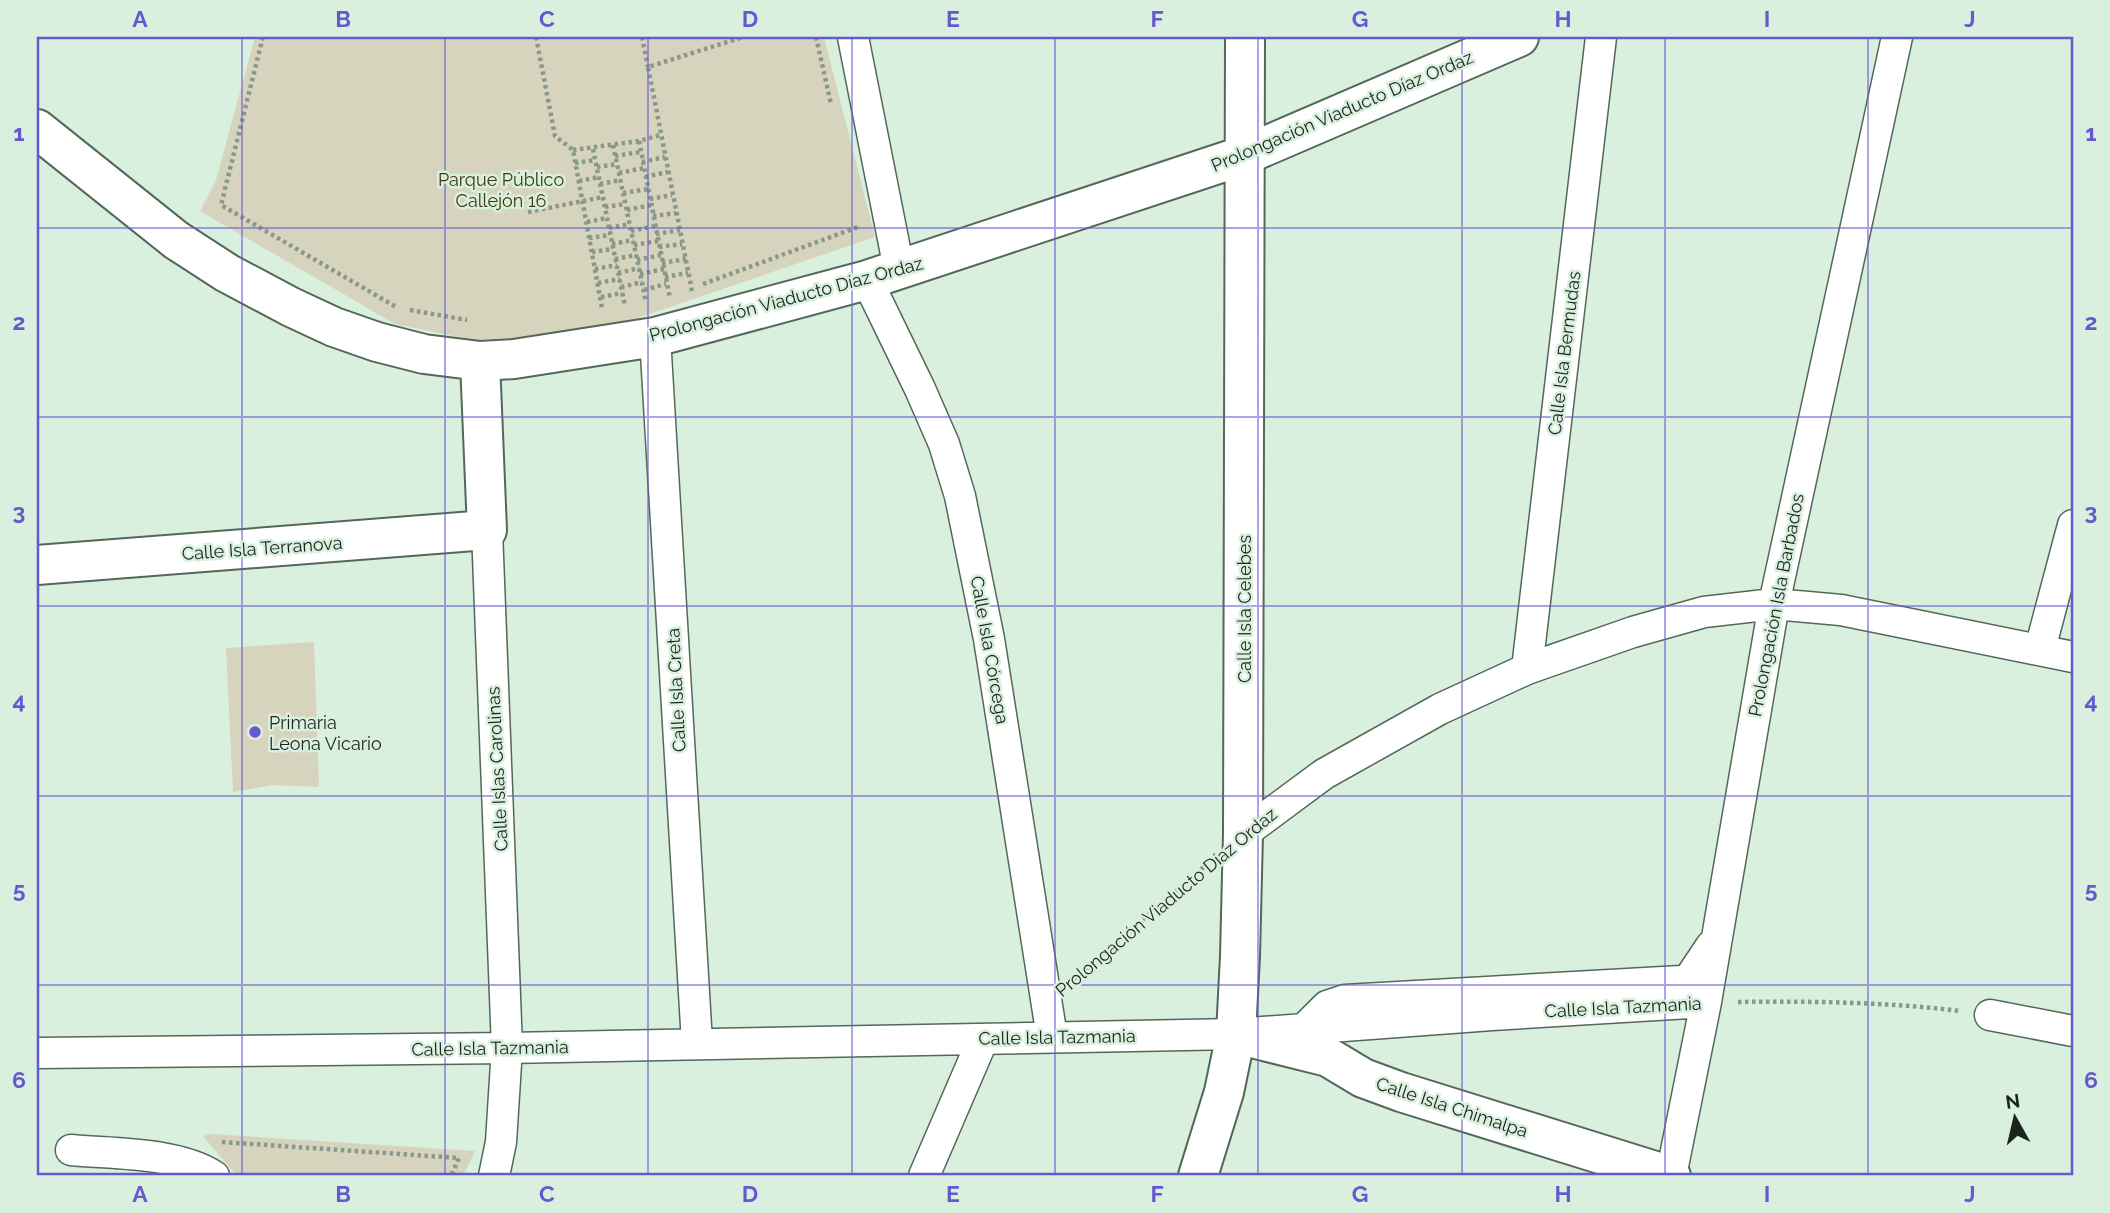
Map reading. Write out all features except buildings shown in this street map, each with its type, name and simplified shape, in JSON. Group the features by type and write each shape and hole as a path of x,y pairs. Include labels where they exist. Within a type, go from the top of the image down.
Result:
{"street":[{"name":"Calle Isla Córcega","path":"853,37 883,274 960,496 989,639 1052,1037"},
{"name":"Calle Isla Celebes","path":"1198,1176 1224,1092 1236,1034 1240,956 1243,834 1245,37"},
{"name":"Prolongación Viaducto Díaz Ordaz","path":"37,129 140,214 176,240 227,273 291,307 377,342 424,354 480,361 548,355 652,324 883,274 1245,155 1519,37"},
{"name":"Calle Isla Bermudas","path":"1527,669 1601,37"},
{"name":"Prolongación Isla Barbados","path":"1671,1176 1706,1002 1773,604 1897,37"},
{"name":"Calle Isla Creta","path":"652,324 697,1044"},
{"name":"Calle Islas Carolinas","path":"480,361 507,1048 502,1130 494,1176"},
{"path":"2040,649 2073,525"},
{"name":"Calle Isla Terranova","path":"37,565 487,530"},
{"name":"Prolongación Viaducto Díaz Ordaz","path":"1243,834 1325,774 1440,709 1527,669 1633,632 1704,612 1773,604 1841,610 2073,657"},
{"path":"1304,1029 1327,1006 1345,1000 1681,981 1689,979 1717,937"},
{"name":"Calle Isla Tazmania","path":"37,1053 507,1048 1236,1034 1706,1002"},
{"path":"1990,1015 2073,1031"},
{"name":"Calle Isla Chimalpa","path":"1236,1034 1328,1057 1363,1078 1401,1092 1671,1176"},
{"path":"924,1176 983,1039"},
{"path":"71,1150 167,1159 187,1164 214,1176"}],"path":[{"path":"263,37 221,205 398,308 479,322"},
{"path":"536,37 555,136 573,150 593,149 660,135"},
{"path":"642,37 692,288"},
{"path":"648,67 743,37"},
{"path":"816,37 831,105"},
{"path":"639,141 666,285 652,324"},
{"path":"613,145 652,324"},
{"path":"593,149 622,293 652,324"},
{"path":"573,150 601,297"},
{"path":"615,156 640,152"},
{"path":"642,162 665,157"},
{"path":"575,163 595,160"},
{"path":"597,167 617,164"},
{"path":"619,173 644,168"},
{"path":"645,177 668,172"},
{"path":"579,181 599,177"},
{"path":"600,184 621,180"},
{"path":"623,193 648,189"},
{"path":"650,199 672,195"},
{"path":"528,212 603,197"},
{"path":"605,207 651,205"},
{"path":"653,216 676,213"},
{"path":"652,324 692,288 858,228 855,214"},
{"path":"587,222 607,218"},
{"path":"609,228 630,224"},
{"path":"631,231 655,226"},
{"path":"656,234 680,230"},
{"path":"589,238 610,235"},
{"path":"592,252 634,242 658,241"},
{"path":"659,247 682,244"},
{"path":"595,269 637,257 661,255"},
{"path":"662,263 686,259"},
{"path":"598,283 640,271 664,270"},
{"path":"665,277 688,273"},
{"path":"621,287 642,282"},
{"path":"644,290 666,285"},
{"path":"652,324 692,288"},
{"path":"601,297 622,293"},
{"path":"601,297 652,324"},
{"name":"Prolongación Viaducto Díaz Ordaz","path":"1048,1001 1243,834"},
{"name":"Calle Isla Tazmania","path":"1706,1002 1811,1001 1913,1006 1990,1015"},
{"path":"222,1142 459,1158 451,1176"}],"green space":[{"name":"Parque Público Callejón 16","path":"255,37 824,37 875,237 588,335 492,344 395,324 200,211 216,180"},
{"path":"314,642 319,787 273,785 233,792 226,648"},
{"path":"212,1134 475,1151 463,1176 237,1176 203,1136"}],"place":[{"name":"Primaria Leona Vicario","path":"255,732"}]}
